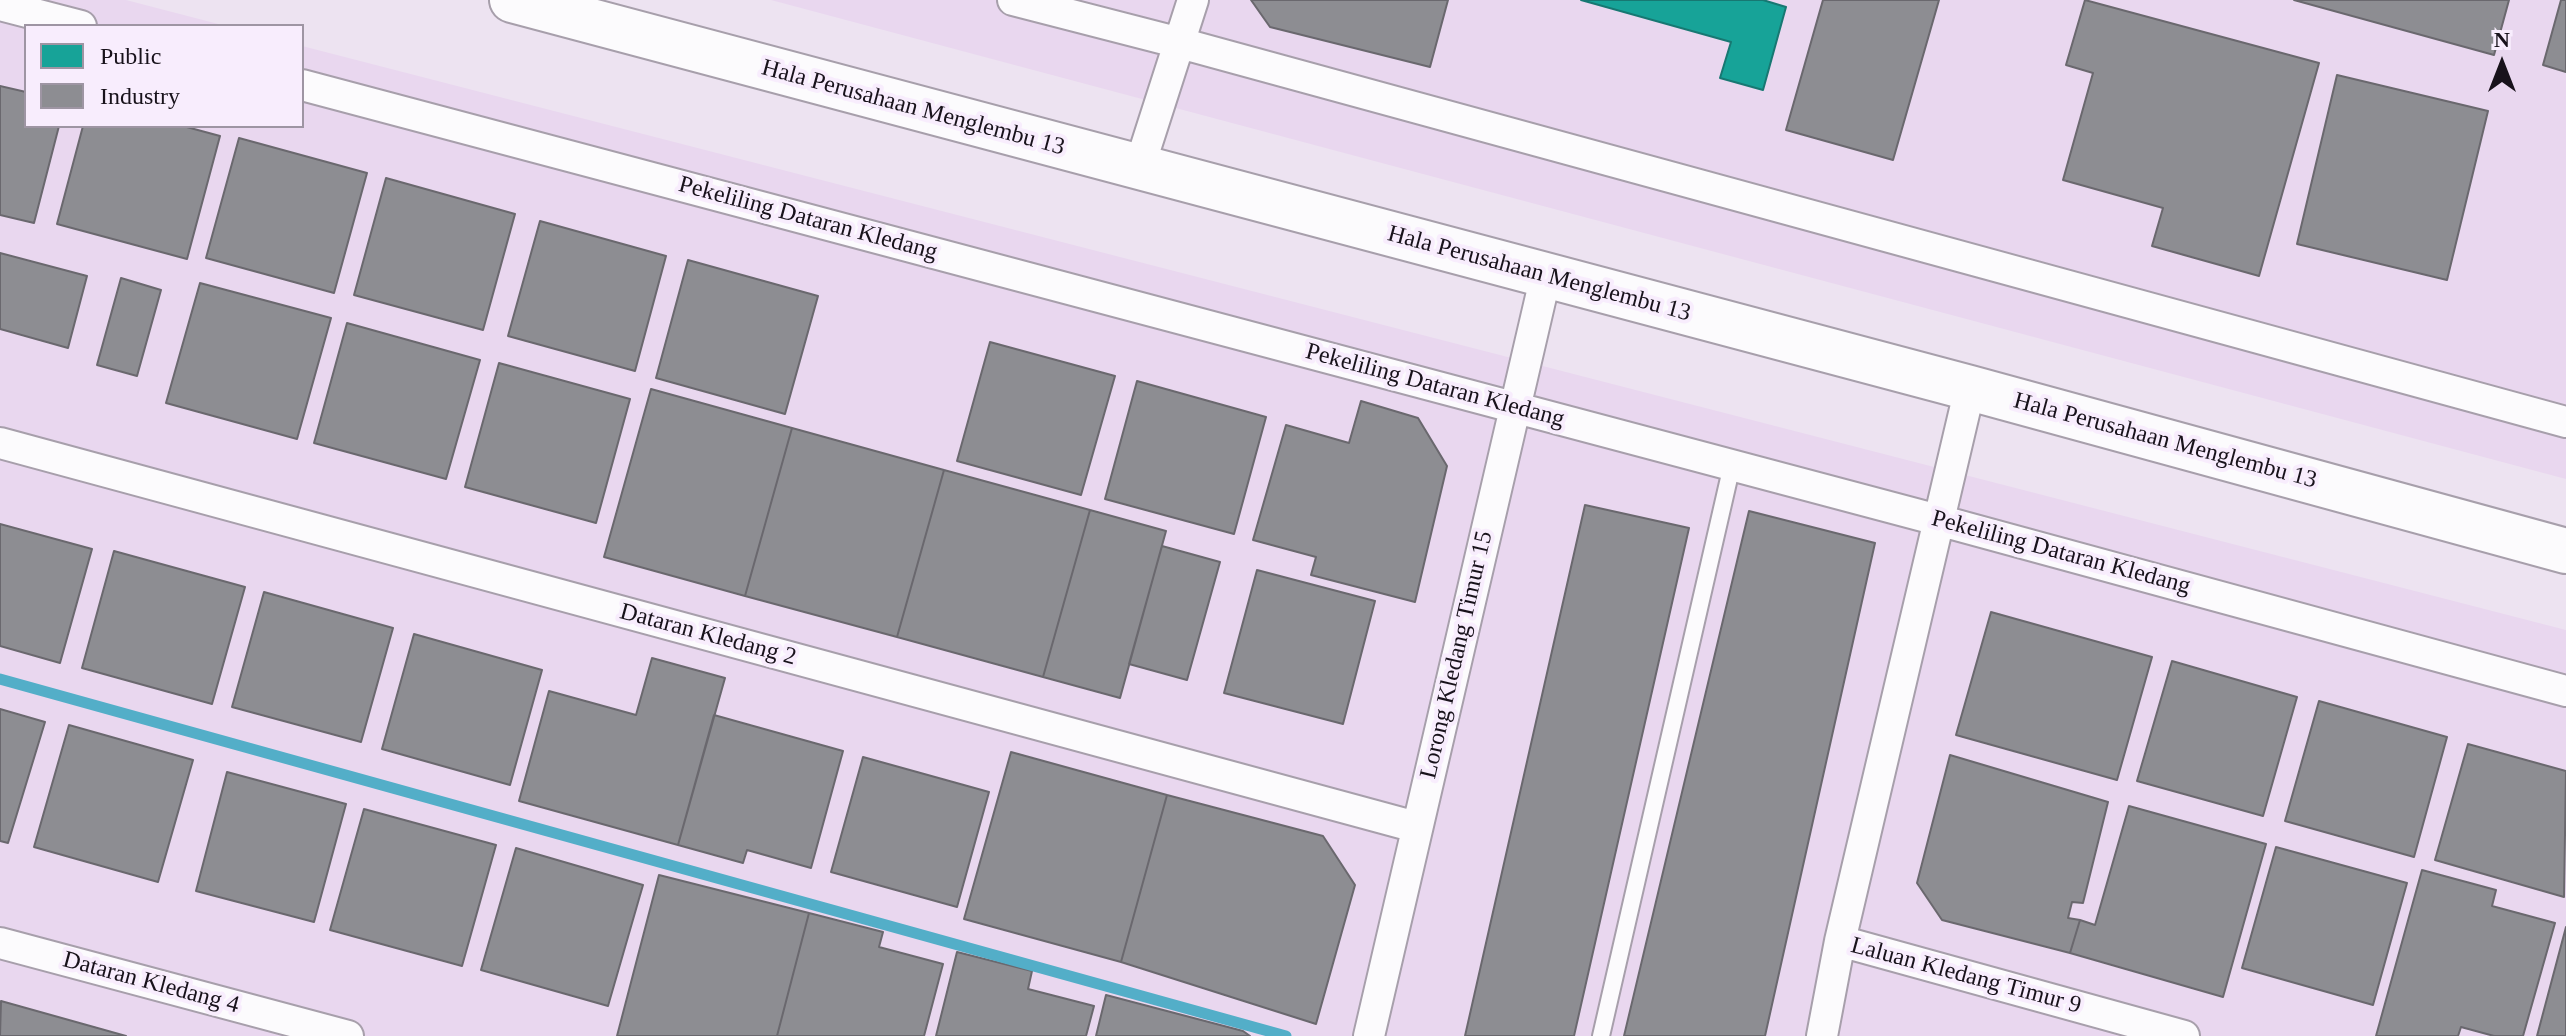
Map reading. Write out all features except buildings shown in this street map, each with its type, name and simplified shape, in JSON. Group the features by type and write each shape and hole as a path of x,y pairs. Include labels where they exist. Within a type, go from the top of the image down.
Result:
{"street":[{"name":"Hala Perusahaan Menglembu 13","path":"512,0 1970,388 2566,551"},
{"path":"1013,0 2566,422"},
{"path":"1139,168 1193,0"},
{"path":"0,5 73,24"},
{"name":"Pekeliling Dataran Kledang","path":"304,86 1516,407 2566,691"},
{"name":"Lorong Kledang Timur 15","path":"1369,1036 1546,275"},
{"path":"1822,1036 1840,941 1970,388"},
{"name":"Dataran Kledang 2","path":"0,443 1416,827"},
{"name":"Laluan Kledang Timur 9","path":"1840,941 2184,1036"},
{"name":"Dataran Kledang 4","path":"0,943 348,1036"}],"lane":[{"path":"1601,1036 1732,465"}],"shaded area":[{"path":"0,0 126,0 218,24 24,24 24,128 304,128 304,47 2566,630 2566,1036 0,1036"},
{"path":"771,0 2566,0 2566,479"}],"waterway":[{"path":"0,679 1286,1036"}]}
